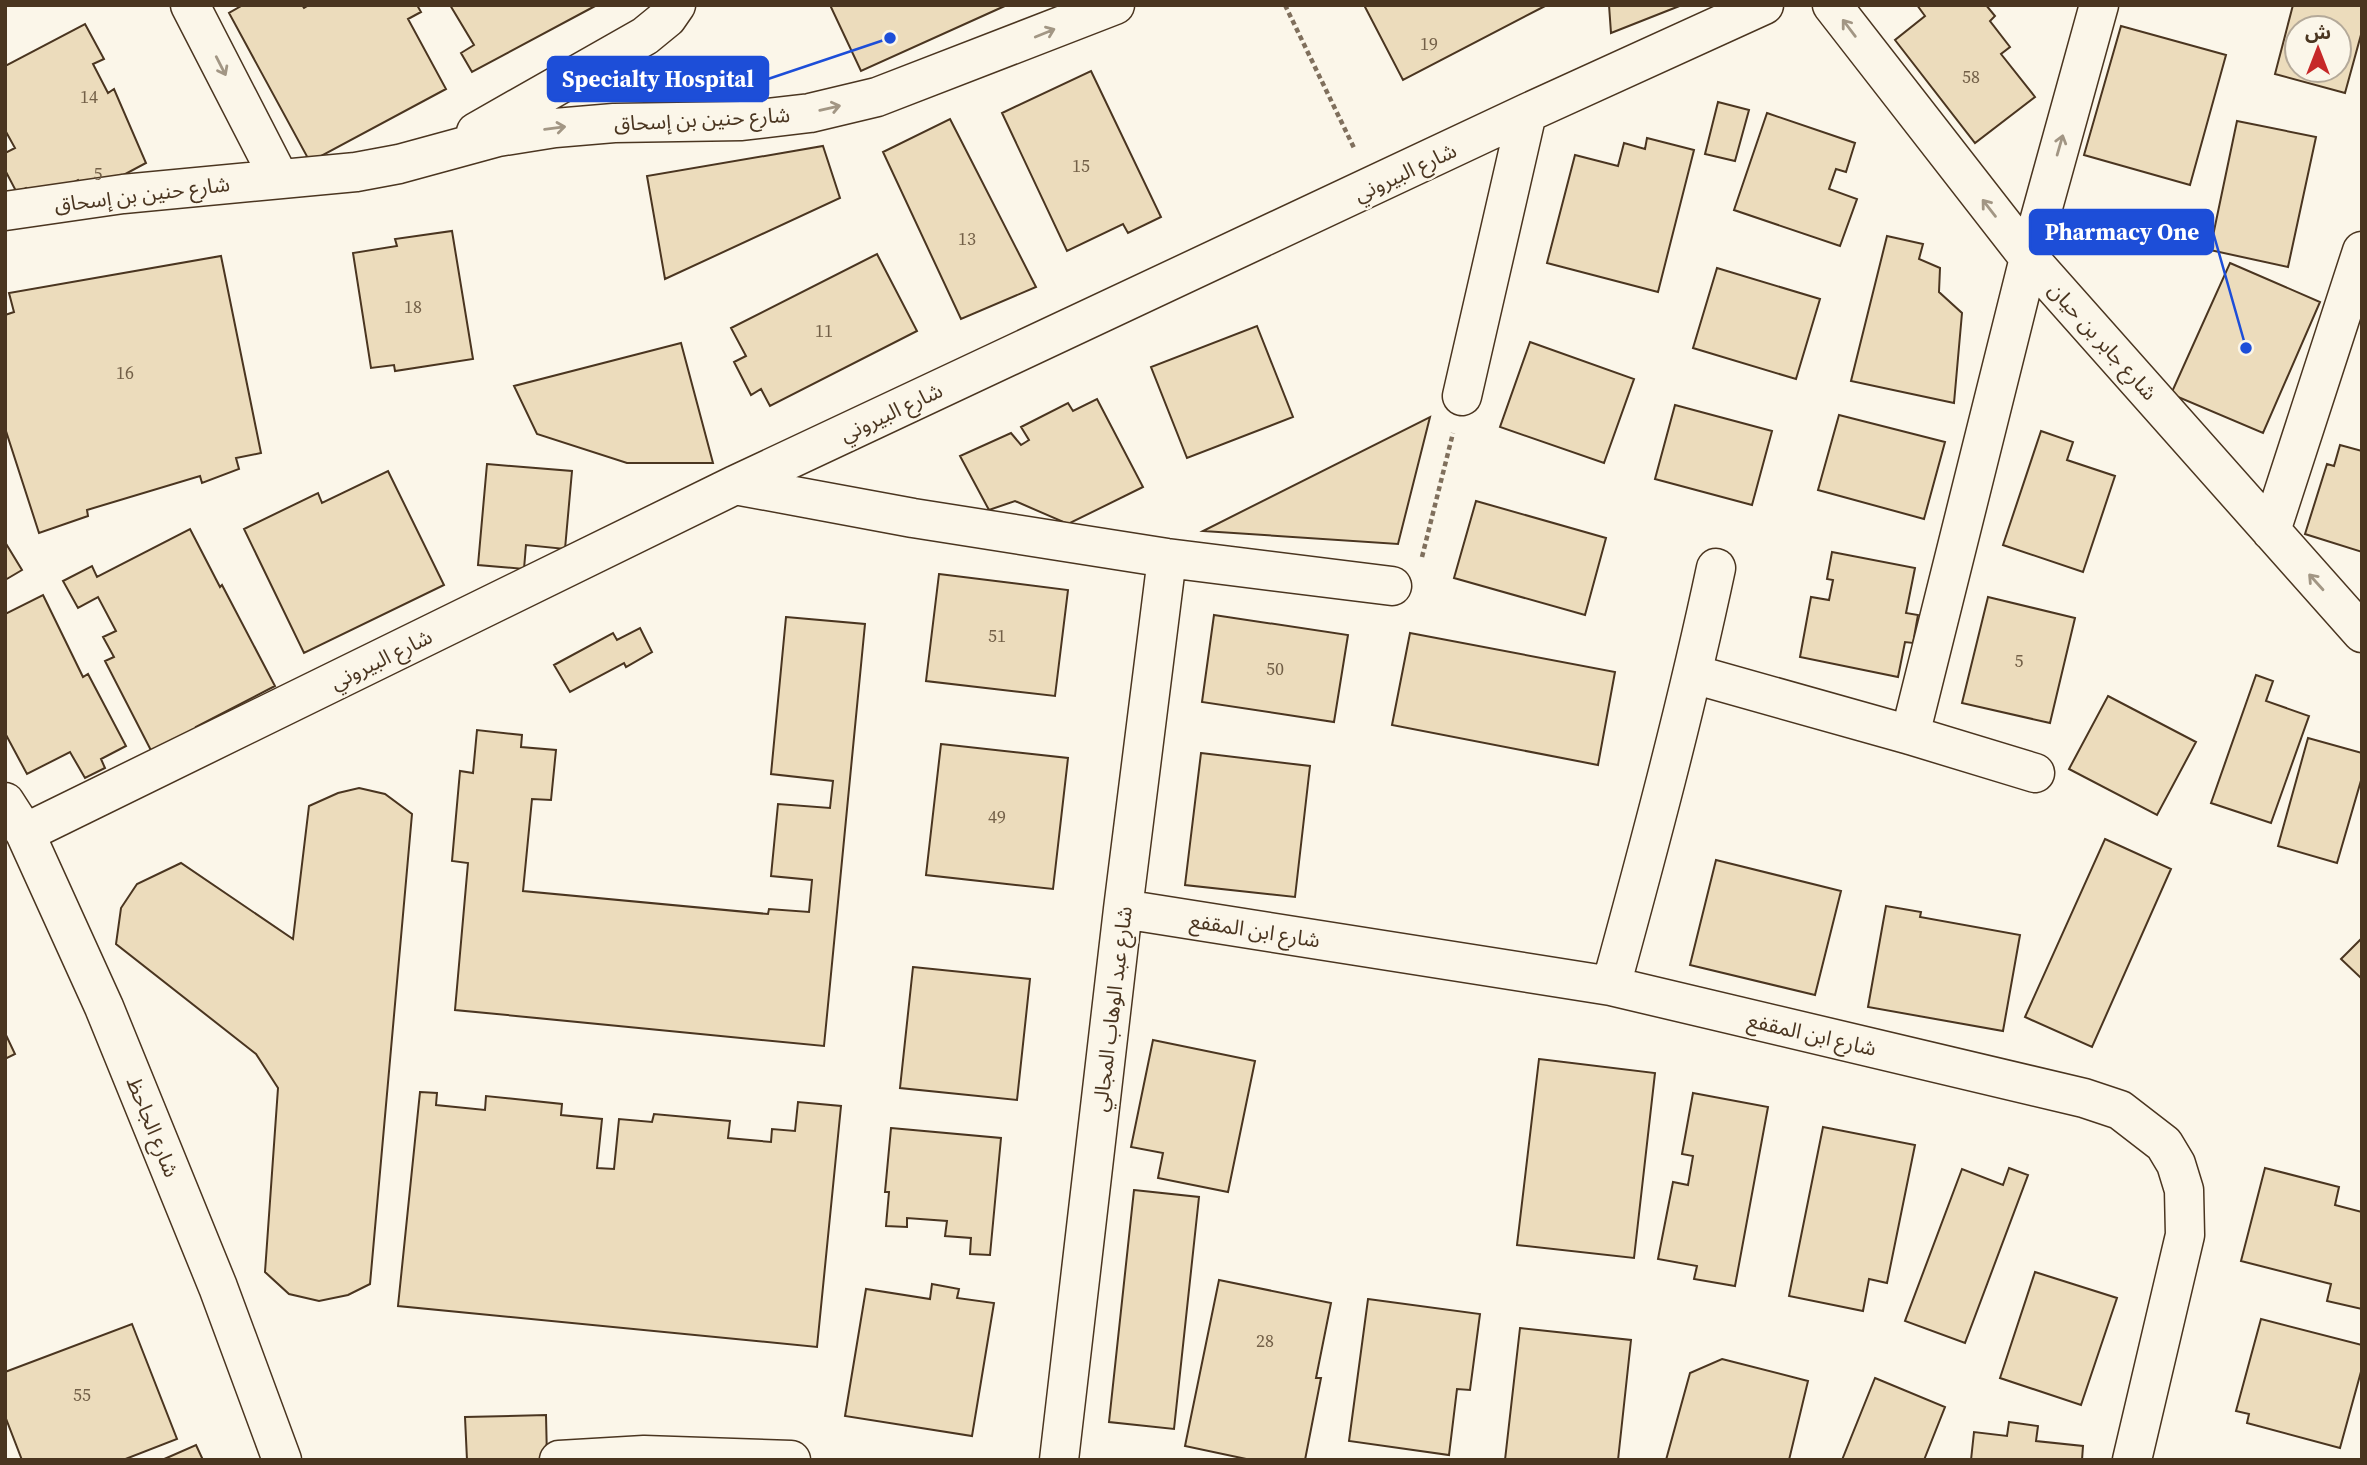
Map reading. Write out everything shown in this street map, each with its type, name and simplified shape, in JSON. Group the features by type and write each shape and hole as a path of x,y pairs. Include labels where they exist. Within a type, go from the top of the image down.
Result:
{"street":[{"path":"190,5 279,178"},
{"name":"شارع حنين بن إسحاق","path":"441,152 645,36 667,18 676,5"},
{"name":"شارع حنين بن إسحاق","path":"5,211 123,194 356,172 399,164 498,137 555,128 614,122 742,121 810,113 877,97 1115,5"},
{"name":"شارع البيروني","path":"15,818 735,485 1527,113 1765,5"},
{"name":"شارع جابر بن حيان","path":"1832,5 2029,258 2362,633"},
{"path":"1910,735 2029,258 2099,5"},
{"path":"1462,396 1527,113"},
{"path":"2271,531 2362,251"},
{"path":"735,485 914,518 1167,558 1392,586"},
{"name":"شارع عبد الوهاب المجالي","path":"1059,1460 1167,558"},
{"path":"1611,986 1660,811 1716,568"},
{"path":"1693,674 2035,773"},
{"name":"شارع الجاحظ","path":"15,818 109,1020 218,1287 282,1460"},
{"name":"شارع ابن المقفع","path":"1123,909 1611,986 2084,1098 2120,1110 2164,1144 2176,1164 2184,1190 2185,1235 2133,1460"},
{"path":"559,1460 645,1455 791,1460"}],"path":[{"path":"1284,5 1373,187"},
{"path":"1392,586 1409,587 1421,561 1462,396"}],"building":[{"path":"243,5 302,5 304,8 309,5 417,5 421,12 408,19 446,89 310,162 229,13"},
{"path":"450,5 597,5 472,72 461,53 474,45"},
{"path":"830,5 1007,5 861,71"},
{"path":"1364,5 1547,5 1403,80"},
{"path":"1609,5 1682,5 1611,33"},
{"path":"1917,5 1986,5 1995,16 1990,21 2010,47 2001,54 2035,97 1975,143 1895,40 1925,16"},
{"path":"2293,5 2362,5 2362,31 2353,64 2353,14 2291,14"},
{"path":"85,24 104,59 93,64 108,93 114,89 146,163 86,195 78,180 55,192 31,196 26,188 17,193 5,170 5,153 15,148 5,130 5,66"},
{"path":"2121,26 2226,55 2190,185 2084,155"},
{"path":"2283,43 2283,76 2275,74"},
{"path":"1091,71 1161,217 1128,233 1123,224 1067,251 1002,113"},
{"path":"2312,84 2347,84 2345,93"},
{"path":"1718,102 1749,110 1735,161 1705,154"},
{"path":"1767,113 1855,143 1846,172 1836,169 1829,189 1857,199 1840,246 1734,210"},
{"path":"950,119 1036,287 961,319 883,152"},
{"path":"2237,121 2316,137 2288,267 2210,250"},
{"path":"1647,138 1694,150 1658,292 1547,263 1575,155 1618,166 1624,143 1645,149"},
{"path":"823,146 840,198 665,279 647,176"},
{"path":"452,231 473,359 395,371 394,365 371,368 353,253 397,246 395,239"},
{"path":"1887,236 1923,244 1919,259 1940,268 1939,292 1962,313 1954,403 1851,381"},
{"path":"877,254 917,331 770,406 761,389 751,395 734,362 746,356 731,328"},
{"path":"221,256 261,453 236,458 239,469 202,483 200,476 87,510 88,516 39,533 5,428 5,315 14,312 9,293"},
{"path":"2230,263 2320,302 2263,433 2171,394"},
{"path":"1717,268 1820,299 1796,379 1693,348"},
{"path":"1257,326 1293,417 1187,458 1151,367"},
{"path":"1530,342 1634,379 1604,463 1500,427"},
{"path":"681,343 713,463 627,463 537,434 514,386"},
{"path":"1097,399 1143,487 1068,524 1015,501 989,510 960,456 1011,433 1021,445 1029,440 1021,427 1068,403 1073,411"},
{"path":"1675,405 1772,431 1752,505 1655,479"},
{"path":"1839,415 1945,442 1924,519 1818,490"},
{"path":"1430,417 1398,544 1203,531"},
{"path":"2041,431 2073,442 2067,460 2115,476 2083,572 2003,545"},
{"path":"2340,445 2362,451 2362,552 2305,534 2327,464 2334,466"},
{"path":"487,464 572,471 565,549 526,545 524,569 478,565"},
{"path":"388,471 444,585 304,653 244,529 318,493 322,503"},
{"path":"1476,501 1606,538 1585,615 1454,578"},
{"path":"190,529 275,686 196,727 199,732 158,764 105,661 114,657 103,637 116,631 98,597 78,608 63,581 92,566 97,577"},
{"path":"5,542 22,570 5,580"},
{"path":"1832,552 1915,568 1906,613 1918,615 1913,643 1905,642 1898,677 1800,657 1811,597 1829,600 1833,580 1827,579"},
{"path":"939,574 1068,590 1055,696 926,681"},
{"path":"43,595 83,677 88,674 126,746 101,759 105,768 85,778 70,752 27,774 5,733 5,614"},
{"path":"1988,597 2075,618 2050,723 1962,703"},
{"path":"1214,615 1348,635 1334,722 1202,702"},
{"path":"786,617 865,624 824,1046 455,1010 468,863 452,861 460,771 473,773 477,730 522,735 521,747 556,750 551,800 532,799 523,891 768,914 769,909 809,912 812,880 771,876 778,804 830,808 833,781 771,774"},
{"path":"640,628 652,652 626,667 624,663 570,692 554,665 613,633 617,640"},
{"path":"1410,633 1615,672 1598,765 1392,725"},
{"path":"2256,675 2273,681 2266,701 2309,716 2271,823 2211,803"},
{"path":"2108,696 2196,742 2157,815 2069,769"},
{"path":"2308,738 2362,753 2362,777 2337,863 2278,846"},
{"path":"941,744 1068,758 1053,889 926,875"},
{"path":"1201,753 1310,766 1295,897 1185,885"},
{"path":"359,788 385,794 412,814 370,1284 348,1295 319,1301 289,1294 265,1272 278,1088 256,1054 116,944 121,908 137,884 181,863 293,939 309,806 338,793"},
{"path":"2105,839 2171,869 2092,1047 2025,1017"},
{"path":"1716,860 1841,891 1815,995 1690,965"},
{"path":"1886,906 1921,912 1920,917 2020,935 2003,1031 1868,1007"},
{"path":"2362,938 2362,979 2341,959"},
{"path":"913,967 1030,979 1017,1100 900,1088"},
{"path":"5,1033 15,1054 5,1059"},
{"path":"1153,1040 1255,1061 1228,1192 1158,1178 1163,1153 1131,1147"},
{"path":"1539,1059 1655,1073 1634,1258 1517,1245"},
{"path":"420,1092 437,1093 436,1105 485,1110 486,1096 562,1104 561,1115 602,1119 597,1168 614,1169 619,1119 652,1122 654,1114 730,1121 728,1138 771,1142 772,1129 795,1131 798,1102 841,1106 817,1347 398,1306"},
{"path":"1693,1093 1768,1107 1735,1286 1694,1279 1697,1266 1658,1259 1673,1182 1688,1185 1693,1156 1682,1154"},
{"path":"1823,1127 1915,1145 1887,1283 1869,1279 1863,1311 1789,1296"},
{"path":"891,1128 1001,1138 990,1255 970,1254 971,1238 945,1236 947,1221 907,1218 907,1227 886,1226 889,1192 885,1192"},
{"path":"2009,1168 2028,1175 1965,1343 1905,1321 1962,1169 2003,1185"},
{"path":"2265,1168 2339,1187 2335,1205 2362,1212 2362,1309 2327,1301 2331,1284 2241,1261"},
{"path":"1134,1190 1199,1197 1174,1429 1109,1422"},
{"path":"2035,1272 2117,1298 2081,1405 2000,1378"},
{"path":"1219,1280 1331,1303 1316,1378 1321,1378 1305,1460 1251,1460 1185,1446"},
{"path":"932,1284 959,1289 957,1298 994,1303 972,1436 845,1416 866,1289 930,1299"},
{"path":"1368,1299 1480,1314 1470,1390 1457,1389 1449,1455 1349,1441"},
{"path":"2261,1319 2362,1345 2362,1368 2340,1448 2247,1423 2249,1414 2236,1411"},
{"path":"132,1324 177,1439 123,1460 22,1460 5,1416 5,1372"},
{"path":"1520,1328 1631,1340 1618,1460 1505,1460"},
{"path":"1722,1359 1808,1381 1789,1460 1666,1460 1690,1373"},
{"path":"1875,1378 1945,1407 1924,1460 1842,1460"},
{"path":"546,1415 547,1459 467,1460 465,1417"},
{"path":"2009,1422 2038,1426 2036,1441 2083,1446 2082,1460 1971,1460 1974,1432 2007,1436"},
{"path":"196,1445 203,1460 162,1460"}],"place":[{"name":"Specialty Hospital","path":"890,38"},
{"name":"Pharmacy One","path":"2246,348"}]}
